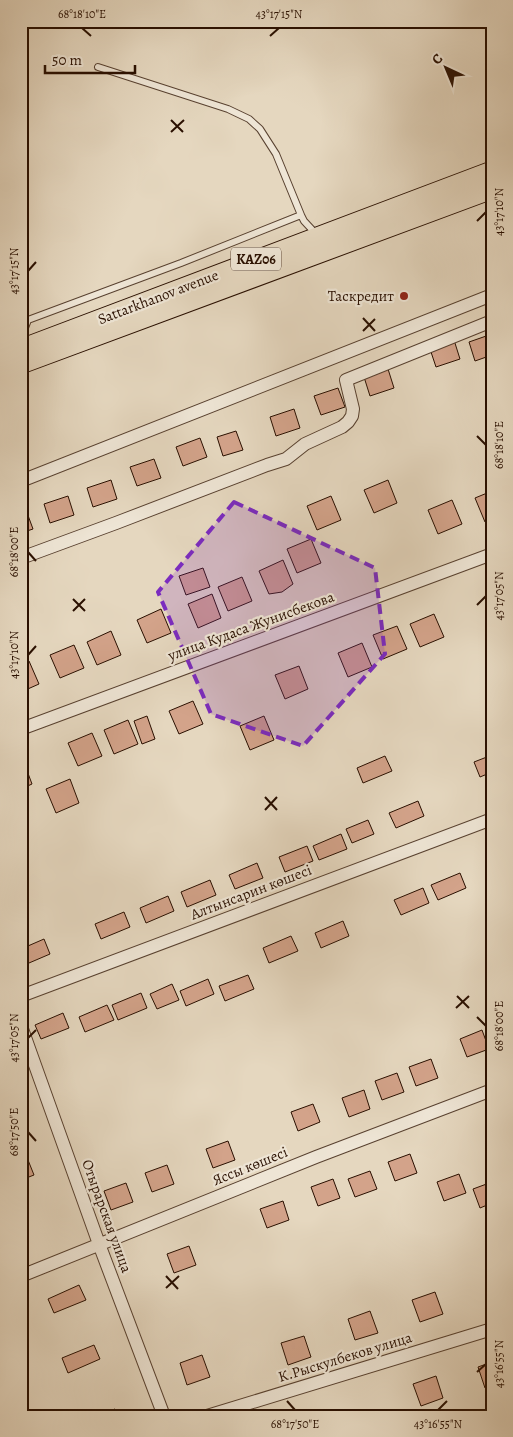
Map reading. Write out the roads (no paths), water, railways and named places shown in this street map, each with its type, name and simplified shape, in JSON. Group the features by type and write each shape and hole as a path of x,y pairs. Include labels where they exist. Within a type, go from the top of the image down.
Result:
{"main road":[{"name":"Sattarkhanov avenue","path":"21,349 492,171"},
{"name":"Sattarkhanov avenue","path":"21,364 492,189"}],"street":[{"path":"21,481 492,294"},
{"path":"21,558 286,459 305,444 342,427 348,422 352,416 353,409 346,380 492,321"},
{"name":"улица Кудаса Жунисбекова","path":"21,729 492,554"},
{"name":"Алтынсарин көшесі","path":"21,996 492,819"},
{"name":"Отырарская улица","path":"21,1026 99,1244 164,1416"},
{"name":"Яссы көшесі","path":"21,1276 316,1157 492,1090"},
{"name":"К.Рыскулбеков улица","path":"207,1416 492,1329"}],"lane":[{"path":"98,67 228,109 249,119 260,130 276,154 304,221 318,236"},
{"path":"21,338 28,320 174,266 301,215"}],"place":[{"name":"Таскредит","path":"404,296"}]}
